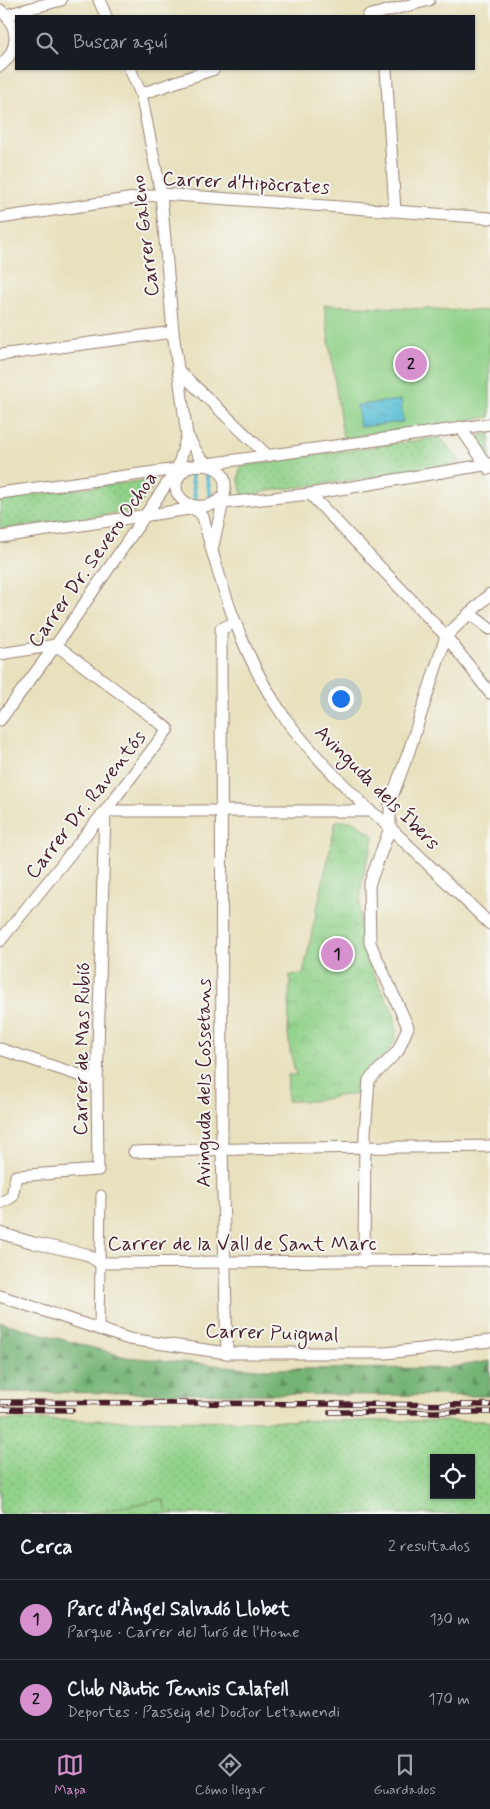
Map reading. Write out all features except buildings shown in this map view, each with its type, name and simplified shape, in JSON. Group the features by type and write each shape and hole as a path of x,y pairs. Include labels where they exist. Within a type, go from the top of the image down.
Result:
{"street":[{"path":"0,66 9,59 14,48 13,24 3,13 61,0"},
{"path":"99,0 106,15"},
{"path":"378,0 382,14 429,0"},
{"name":"Carrer Galeno","path":"130,70 141,94 161,194 173,332 187,435 203,465"},
{"path":"141,94 211,70"},
{"path":"386,70 395,211"},
{"name":"Carrer d'Hipòcrates","path":"0,218 161,194 490,218"},
{"path":"0,355 173,332"},
{"path":"179,371 268,456"},
{"path":"0,493 490,424"},
{"path":"0,537 143,517 192,506 310,494 488,467 460,427"},
{"name":"Carrer Galeno","path":"176,484 178,468 187,435"},
{"path":"192,506 177,492 178,476 184,470 203,465 220,471 225,479 220,502"},
{"name":"Carrer Dr. Severo Ochoa","path":"0,720 56,646 178,468"},
{"path":"310,494 446,636 490,693"},
{"name":"Avinguda dels Íbers","path":"212,552 220,502"},
{"name":"Avinguda dels Íbers","path":"192,506 203,517 212,552 235,622 265,685 285,717 319,760 370,811 490,924"},
{"path":"364,1262 365,1149 369,1080 398,1052 408,1027 370,943 369,885 390,828 390,802 409,751 446,636 490,594"},
{"path":"470,614 490,629"},
{"name":"Avinguda dels Cossetans","path":"227,1353 222,1149 221,629 235,622"},
{"path":"0,654 56,646"},
{"name":"Carrer Dr. Raventós","path":"0,941 105,811 168,729 56,646"},
{"path":"105,811 370,811"},
{"name":"Carrer de Mas Rubió","path":"0,1203 12,1198 16,1176 98,1170 97,1081 105,811"},
{"path":"0,1049 97,1081"},
{"path":"134,1152 222,1149 365,1149 490,1146"},
{"path":"99,1329 101,1195"},
{"name":"Carrer de la Vall de Sant Marc","path":"0,1233 34,1243 86,1254 100,1263 490,1260"},
{"name":"Carrer Puigmal","path":"0,1296 129,1339 227,1353 386,1353 490,1341"}],"green space":[{"path":"324,305 490,311 490,417 343,438"},
{"path":"490,433 490,459 486,456 480,438 482,435"},
{"path":"440,437 460,461 461,466 268,491 247,497 242,495 239,477 242,466"},
{"path":"147,480 153,486 135,511 0,529 0,499"},
{"path":"336,821 354,821 374,836 361,887 361,925 369,960 394,1014 396,1032 394,1042 389,1050 366,1073 361,1082 359,1094 337,1096 316,1101 287,1101 288,1075 296,1075 288,1033 290,975 303,974"},
{"path":"0,1322 126,1357 259,1369 447,1368 490,1361 490,1396 0,1392"},
{"path":"0,1420 490,1421 490,1514 168,1514 163,1499 88,1514 0,1514"},
{"path":"163,1499 168,1514 88,1514"}],"water":[{"path":"401,400 403,422 360,427 357,405"}],"waterway":[{"path":"206,470 211,501"},
{"path":"191,472 196,503"}],"railway":[{"path":"0,1402 490,1405"},
{"path":"0,1409 72,1410"},
{"path":"330,1412 490,1412"}],"place":[{"name":"Club Nàutic Tennis Calafell","path":"411,364"},
{"name":"Parc d'Àngel Salvadó Llobet","path":"337,954"}]}
